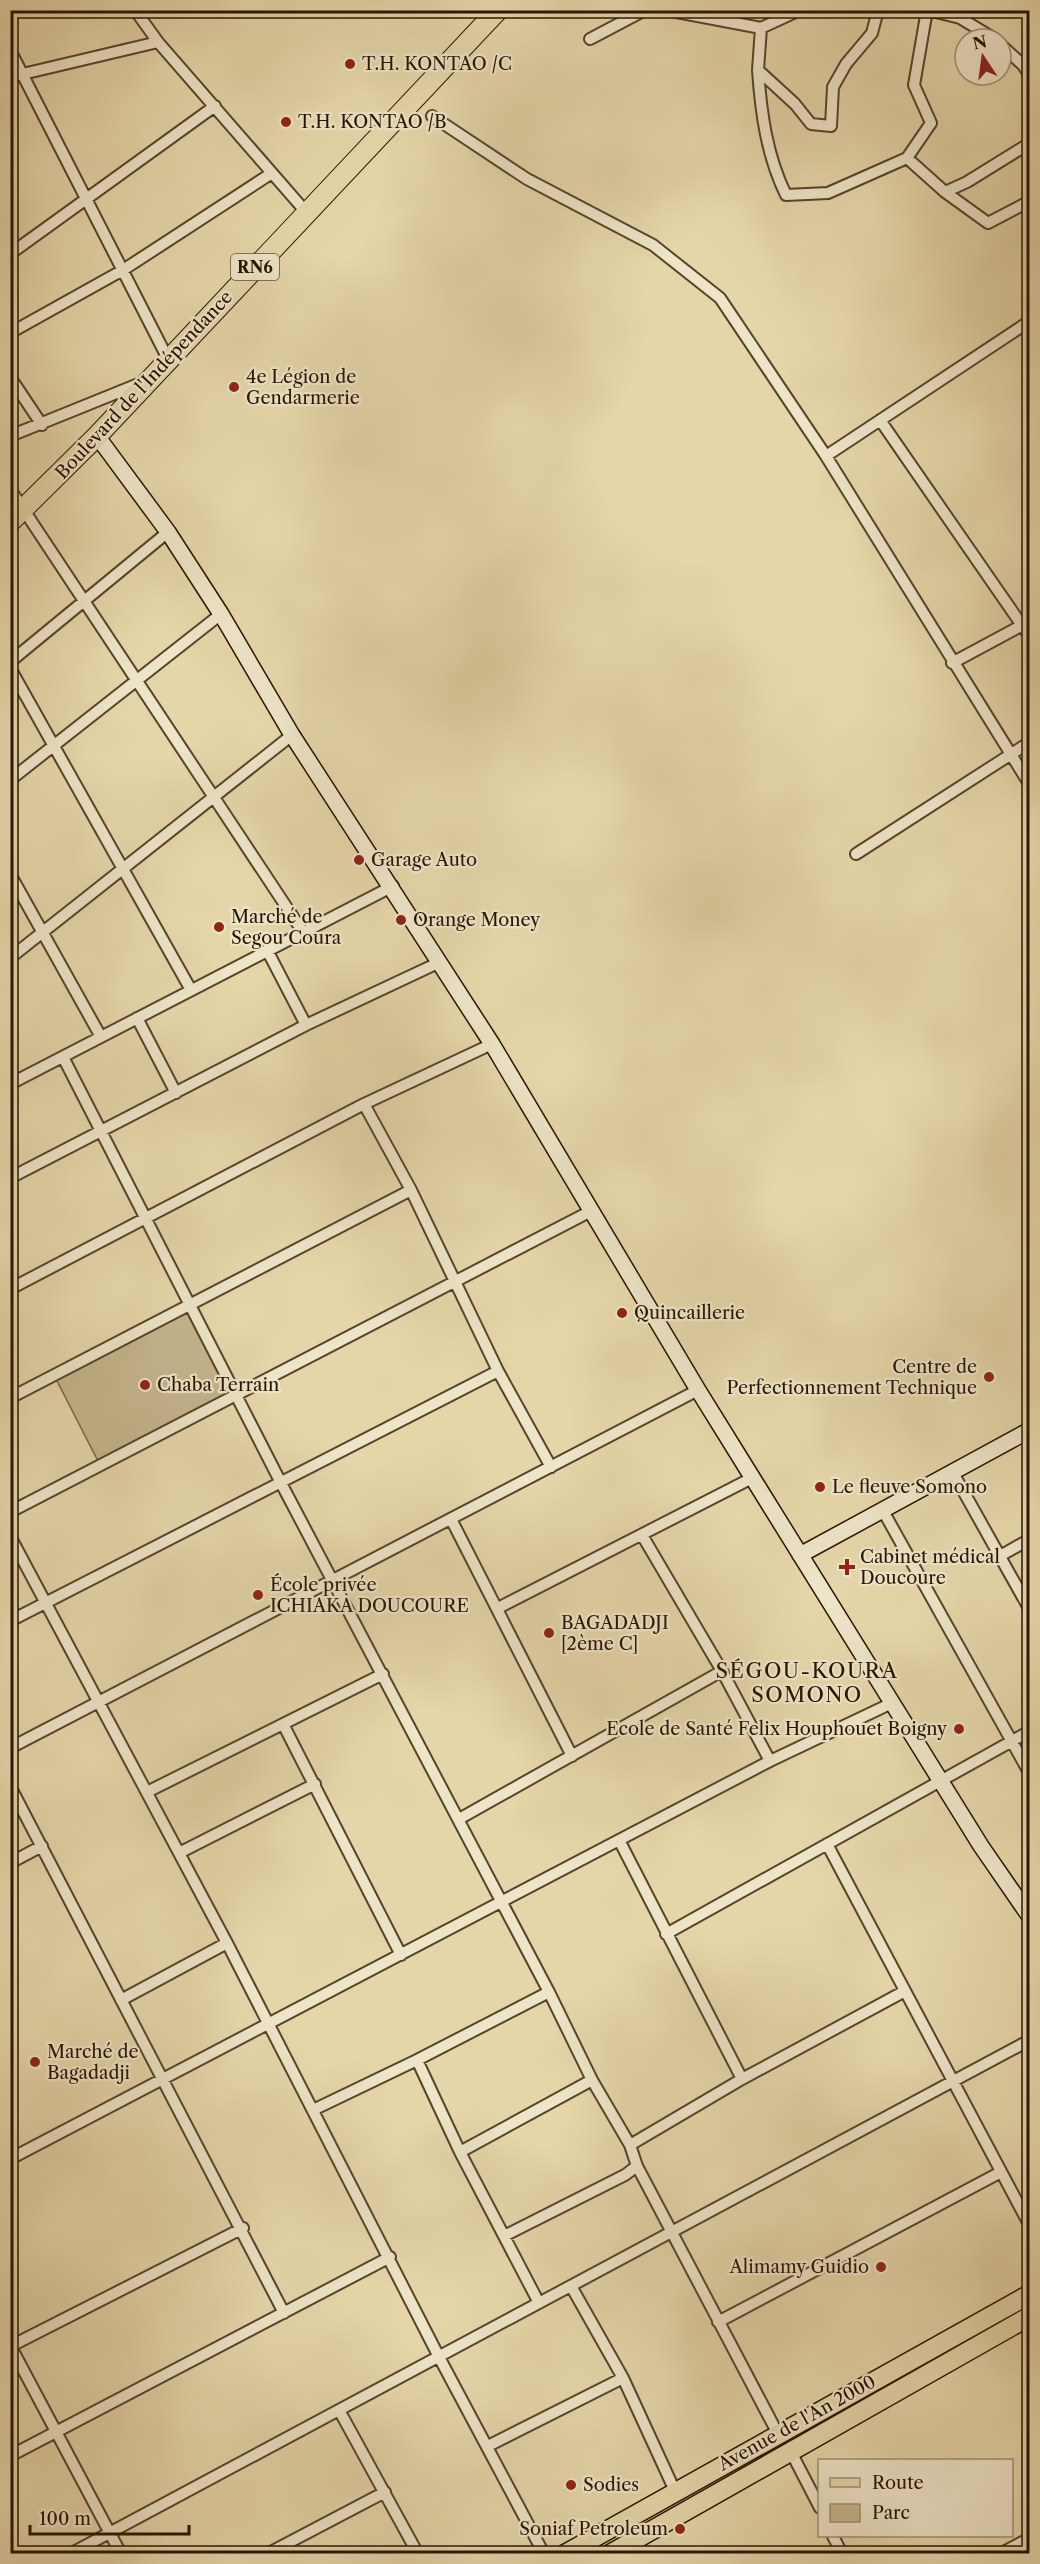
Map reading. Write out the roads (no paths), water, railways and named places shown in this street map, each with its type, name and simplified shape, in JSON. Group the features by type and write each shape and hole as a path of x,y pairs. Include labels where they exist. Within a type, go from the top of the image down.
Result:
{"highway":[{"name":"Boulevard de l'Indépendance","path":"17,517 97,436 498,10"}],"main road":[{"name":"Avenue de l'An 2000","path":"565,2553 1029,2294"},
{"name":"Avenue de l'An 2000","path":"610,2553 1029,2316"}],"street":[{"path":"135,10 158,42 306,212"},
{"path":"590,39 645,10"},
{"path":"666,10 761,28 800,10"},
{"path":"758,70 795,104 811,124 831,126 833,87 846,64 872,33 878,10"},
{"path":"761,28 758,70 760,111 774,171 786,195 828,193 907,158 931,123 914,85 927,10 960,18 975,27"},
{"path":"10,77 158,42"},
{"path":"10,50 168,359"},
{"path":"1013,56 1023,65 1029,76"},
{"path":"10,254 215,106"},
{"path":"432,116 527,179 653,245 720,298 826,456 1029,785"},
{"path":"945,192 967,182 1029,143"},
{"path":"907,158 945,192 988,223 1029,201"},
{"path":"10,333 123,270 272,172"},
{"path":"826,456 1029,321"},
{"path":"10,377 42,425"},
{"path":"10,436 42,425 149,379"},
{"path":"880,420 1026,623 1029,637"},
{"path":"97,436 168,532 221,614 292,735 393,886 492,1044 752,1478 941,1781 1029,1917"},
{"path":"10,489 17,517 86,601 303,932"},
{"path":"10,662 168,532"},
{"path":"10,780 221,614"},
{"path":"952,663 1026,623"},
{"path":"10,668 191,990"},
{"path":"10,958 292,735"},
{"path":"856,854 1029,742"},
{"path":"10,874 101,1037"},
{"path":"10,1084 393,886"},
{"path":"267,950 306,1025"},
{"path":"10,1178 306,1025 440,962"},
{"path":"137,1018 176,1092"},
{"path":"10,1289 364,1104 492,1044"},
{"path":"63,1056 281,1483 459,1819 592,2080 630,2145 637,2166 778,2434"},
{"path":"364,1104 411,1190 453,1282 498,1371 551,1467"},
{"path":"10,1398 411,1190"},
{"path":"10,1512 591,1211"},
{"path":"10,1622 498,1371"},
{"path":"10,1748 698,1390"},
{"path":"800,1555 1029,1430"},
{"path":"952,1471 1029,1610"},
{"path":"498,1608 752,1478"},
{"path":"882,1509 1029,1774"},
{"path":"451,1519 573,1756"},
{"path":"642,1534 722,1671 770,1761"},
{"path":"10,1536 227,1943 439,2356 544,2553"},
{"path":"1000,1556 1029,1539"},
{"path":"459,1819 722,1671"},
{"path":"147,1792 383,1674"},
{"path":"10,2158 770,1761 892,1703"},
{"path":"284,1724 400,1955"},
{"path":"666,1934 1029,1731"},
{"path":"179,1853 315,1784"},
{"path":"10,1786 161,2080 243,2228 284,2313"},
{"path":"619,1840 742,2079"},
{"path":"827,1844 1029,2226"},
{"path":"10,1863 42,1846"},
{"path":"121,2000 227,1943"},
{"path":"630,2145 742,2079 905,1991"},
{"path":"313,2109 417,2060 549,1992"},
{"path":"70,2553 110,2534 1029,2040"},
{"path":"417,2060 460,2152 539,2303"},
{"path":"460,2152 592,2080"},
{"path":"504,2236 637,2166"},
{"path":"718,2322 1001,2172"},
{"path":"121,2553 11,2345 243,2228"},
{"path":"10,2456 390,2257"},
{"path":"571,2286 623,2378 675,2491"},
{"path":"488,2446 623,2378"},
{"path":"339,2410 418,2553"},
{"path":"791,2452 818,2506"},
{"path":"267,2553 385,2492"},
{"path":"834,2537 842,2553"},
{"path":"1000,2553 1029,2538"}],"waterway":[{"path":"550,2554 559,2548"}],"place":[{"name":"T.H. KONTAO /C","path":"350,64"},
{"name":"T.H. KONTAO /B","path":"286,122"},
{"name":"4e Légion de Gendarmerie","path":"234,387"},
{"name":"Garage Auto","path":"359,860"},
{"name":"Orange Money","path":"401,920"},
{"name":"Marché de Segou Coura","path":"219,927"},
{"name":"Quincaillerie","path":"622,1313"},
{"name":"Centre de Perfectionnement Technique","path":"989,1377"},
{"name":"Chaba Terrain","path":"145,1385"},
{"name":"Le fleuve Somono","path":"820,1487"},
{"name":"Cabinet médical Doucoure","path":"847,1567"},
{"name":"École privée ICHIAKA DOUCOURE","path":"258,1595"},
{"name":"BAGADADJI [2ème C]","path":"549,1633"},
{"name":"Ecole de Santé Felix Houphouet Boigny","path":"959,1729"},
{"name":"Marché de Bagadadji","path":"35,2062"},
{"name":"Alimamy Guidio","path":"881,2267"},
{"name":"Sodies","path":"571,2485"},
{"name":"Soniaf Petroleum","path":"680,2529"}],"district":[{"name":"SÉGOU-KOURA SOMONO","path":"807,1683"}]}
